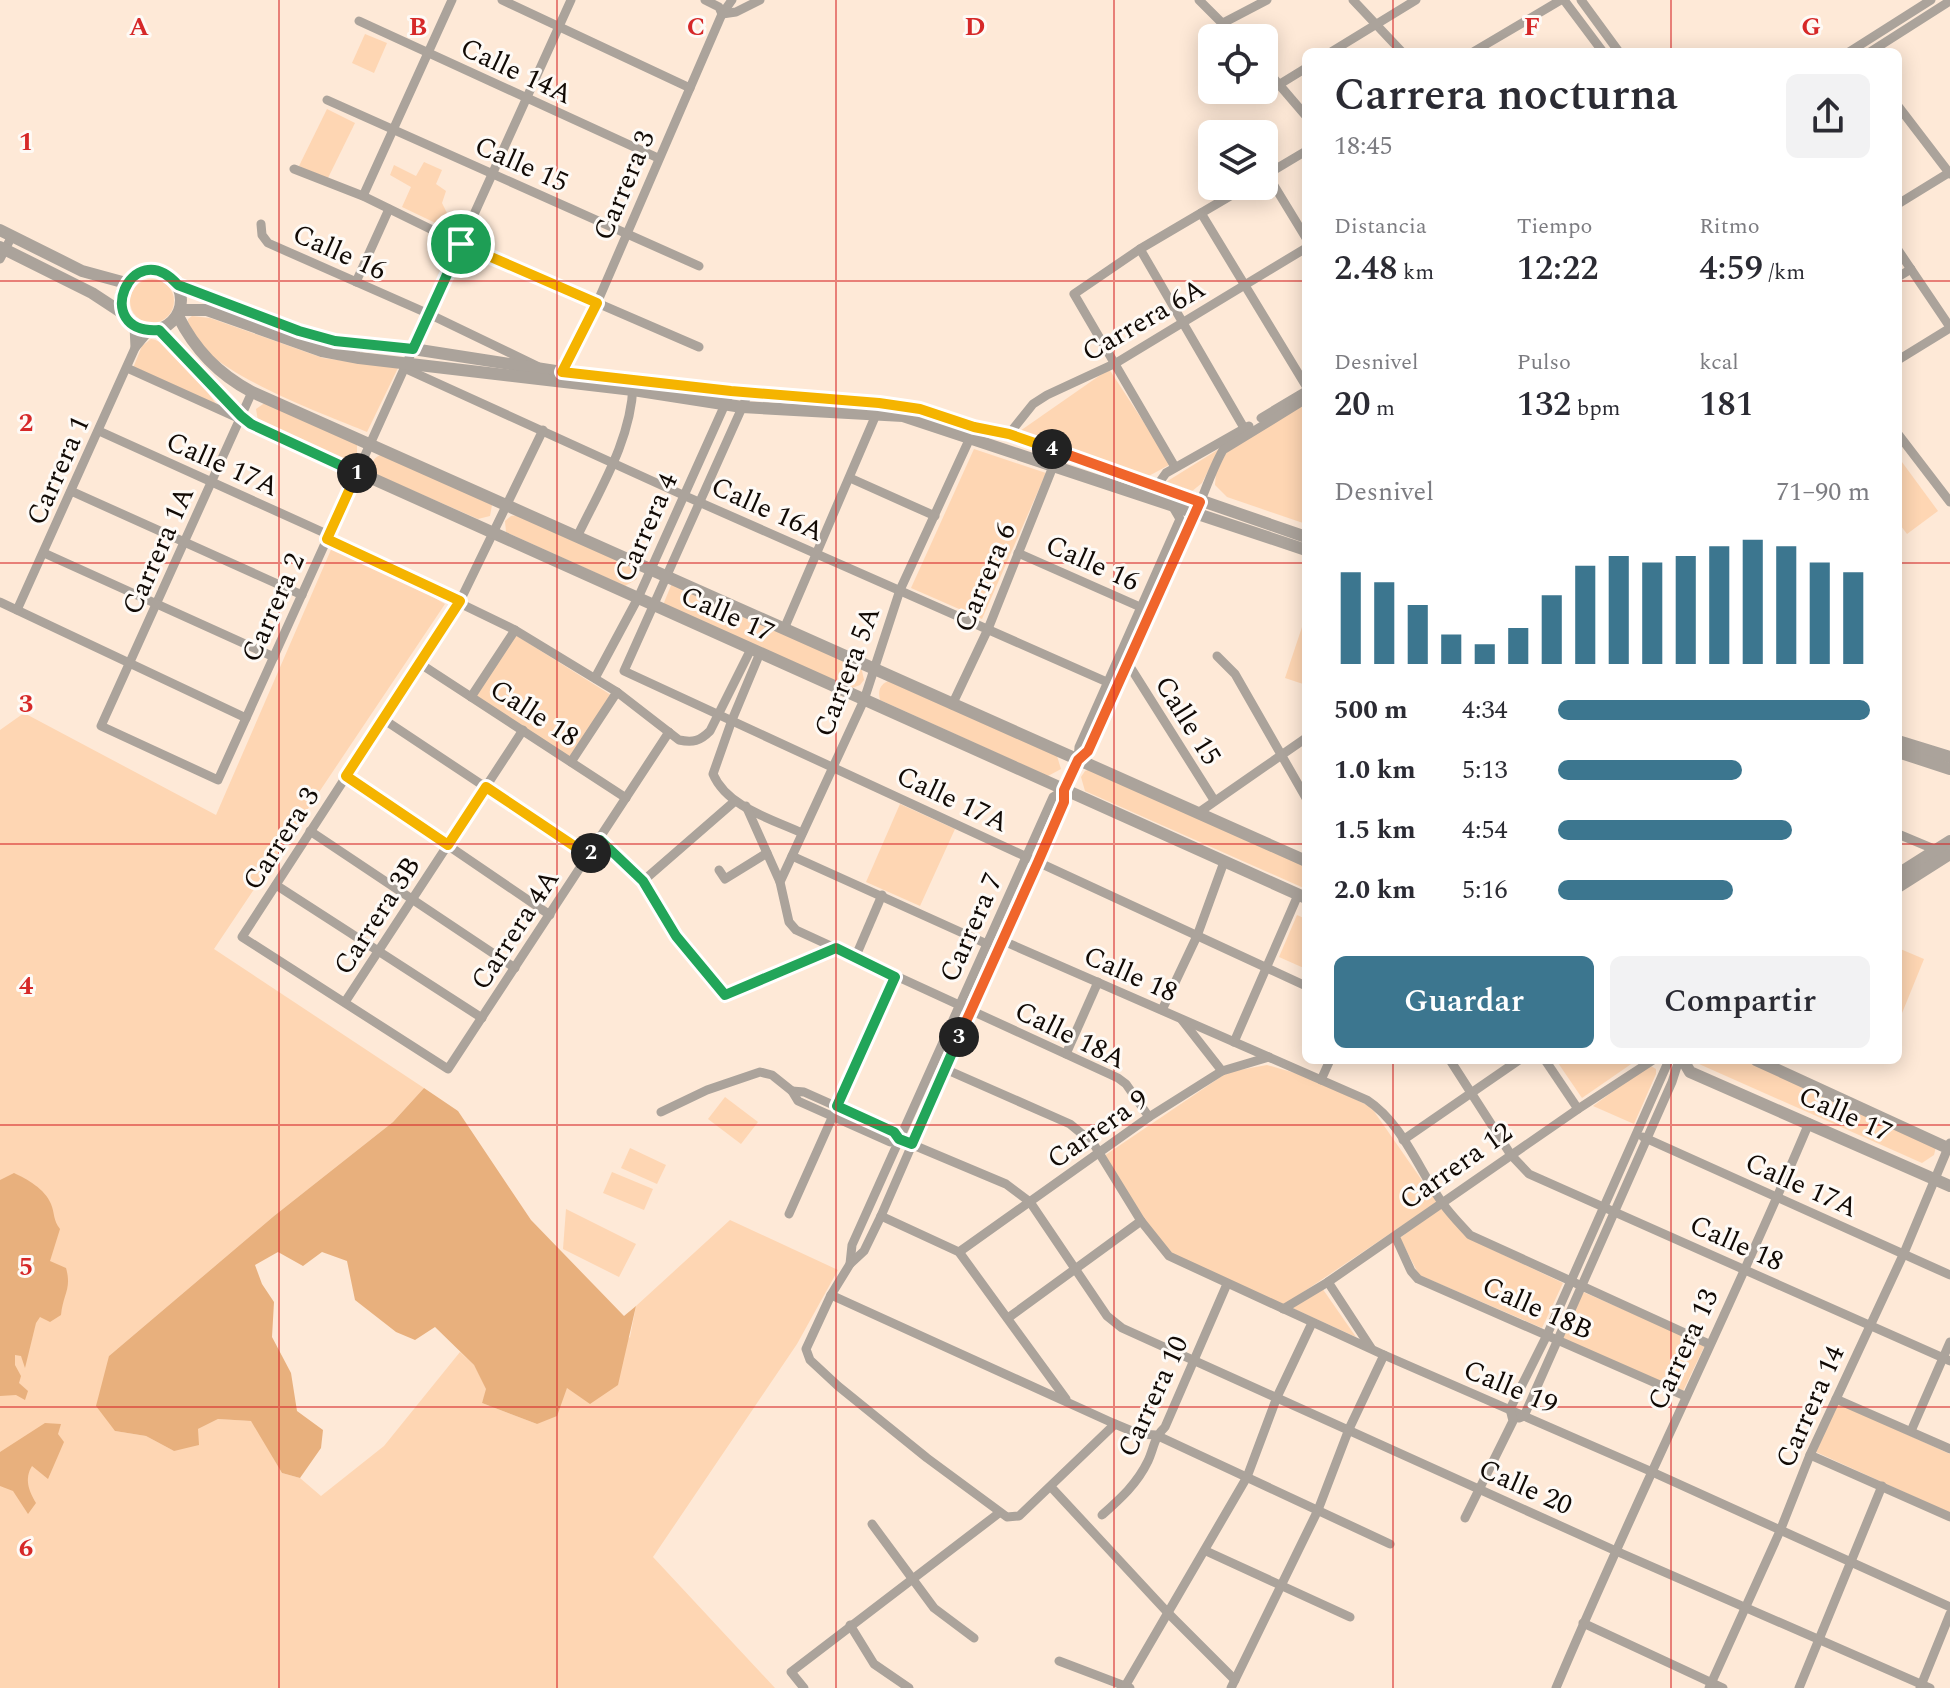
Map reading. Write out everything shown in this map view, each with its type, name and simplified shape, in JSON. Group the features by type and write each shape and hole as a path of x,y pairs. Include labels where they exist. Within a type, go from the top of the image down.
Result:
{"street":[{"path":"363,196 452,0"},
{"path":"502,0 690,88"},
{"path":"429,314 571,0"},
{"path":"705,0 719,7 722,14"},
{"path":"722,14 732,0"},
{"path":"722,14 736,12 760,0"},
{"path":"1199,0 1223,23 1267,0"},
{"path":"1353,0 1398,48"},
{"path":"1337,48 1416,0"},
{"path":"1480,48 1563,0 1600,48"},
{"path":"1581,0 1616,48"},
{"path":"1855,48 1931,0"},
{"path":"1876,48 1950,1"},
{"name":"Carrera 3","path":"559,377 597,303 722,14"},
{"name":"Calle 14A","path":"359,21 658,158"},
{"path":"1302,70 1280,84 1302,111"},
{"name":"Calle 15","path":"327,100 699,266"},
{"path":"1902,111 1950,173 1902,202"},
{"path":"1278,167 1302,153"},
{"path":"294,169 363,196 461,244 699,347"},
{"path":"1278,195 1302,232"},
{"path":"1175,467 1074,294 1140,249 1223,200"},
{"path":"356,282 389,209"},
{"path":"1201,213 1302,382"},
{"name":"Calle 16","path":"261,224 262,235 268,243 545,369"},
{"path":"124,314 121,303 126,283 137,273 160,271 178,285 182,297 179,313 170,325 154,330 134,325 124,314 92,293 2,252 6,233 82,271 126,283"},
{"path":"1140,249 1246,431"},
{"name":"Carrera 6A","path":"1009,434 1033,404 1047,395 1116,363 1302,250"},
{"path":"1902,256 1950,328 1902,358"},
{"path":"1902,275 1911,269"},
{"path":"178,285 323,338 353,345 413,349 545,369 559,377"},
{"path":"179,313 207,310 322,351 405,366 749,392 878,409 1054,464 1168,504 1198,508 1302,536"},
{"name":"Calle 17","path":"179,313 193,343 213,366 252,392 1302,859"},
{"name":"Carrera 2","path":"218,780 429,314"},
{"name":"Carrera 1","path":"17,610 127,368 135,348 134,325"},
{"name":"Calle 17","path":"154,330 241,418 251,424 1302,897"},
{"name":"Carrera 1","path":"135,348 154,330"},
{"name":"Calle 16A","path":"405,366 683,495 1112,684"},
{"path":"127,368 241,418"},
{"path":"633,384 742,407 920,409 974,427 1009,434 1160,487 1198,508 1302,548"},
{"path":"577,537 624,438 633,384"},
{"name":"Carrera 4","path":"595,678 638,598 731,391"},
{"name":"Carrera 1A","path":"218,780 101,726 252,392"},
{"path":"655,606 749,392"},
{"name":"Carrera 7","path":"999,1513 838,1386 810,1360 806,1349 831,1295 850,1264 864,1251 881,1216 1064,802 1064,790 1078,760 1088,751 1112,684 1145,610 1198,508 1223,450 1302,392"},
{"name":"Carrera 7","path":"1112,684 1127,662 1180,519 1162,496 1160,487 1166,473 1302,401"},
{"path":"784,629 878,409"},
{"name":"Carrera 3","path":"345,1002 242,937 460,601 543,430"},
{"name":"Calle 17A","path":"99,431 460,601"},
{"name":"Carrera 5A","path":"780,882 864,700 900,590 970,438"},
{"path":"1902,439 1950,502"},
{"name":"Carrera 6","path":"952,705 988,629 1054,464"},
{"path":"850,478 935,516"},
{"path":"1941,490 1950,484"},
{"path":"71,491 302,595"},
{"path":"44,553 274,657"},
{"name":"Calle 16","path":"1018,553 1145,610"},
{"path":"460,601 595,678 679,740 691,743 702,739 720,715 755,651"},
{"path":"0,602 246,718"},
{"name":"Calle 17A","path":"655,606 624,671 1302,984"},
{"path":"471,697 515,630"},
{"path":"755,651 714,769 717,782 735,801 802,833"},
{"path":"1217,656 1230,667 1302,792"},
{"name":"Calle 15","path":"1127,662 1214,800"},
{"name":"Calle 18","path":"419,663 626,798"},
{"path":"571,762 617,692"},
{"path":"383,719 589,856"},
{"name":"Carrera 3B","path":"345,1002 523,730"},
{"name":"Carrera 4A","path":"345,1002 448,1069 669,732"},
{"path":"1198,813 1302,741"},
{"path":"1902,742 1950,757"},
{"path":"1902,753 1950,769"},
{"path":"346,776 550,915"},
{"name":"Carrera 7","path":"850,1264 852,1245 1053,797 1064,790"},
{"path":"643,881 735,801"},
{"path":"746,806 780,882"},
{"path":"310,831 515,968"},
{"path":"1902,836 1945,853"},
{"path":"600,840 643,881 676,936 725,995 836,948"},
{"path":"1902,884 1945,853 1950,841"},
{"path":"719,870 725,879 767,853"},
{"path":"1902,872 1945,853"},
{"path":"792,856 987,944"},
{"path":"1162,1010 1197,936 1224,862"},
{"name":"Calle 18A","path":"780,882 789,922 796,930 1118,1078 1126,1084 1149,1117"},
{"path":"276,885 482,1018"},
{"path":"855,958 882,895"},
{"path":"1234,1042 1266,968 1302,897"},
{"name":"Calle 18","path":"1001,940 1375,1105 1403,1140"},
{"path":"789,1214 895,977"},
{"path":"1066,1054 1098,982"},
{"path":"1181,1018 1222,1071"},
{"name":"Carrera 9","path":"959,1252 1149,1117 1222,1071 1269,1057"},
{"path":"1321,1080 1328,1064"},
{"name":"Calle 18","path":"1452,1064 1511,1155 1529,1174 1947,1360"},
{"path":"1513,1064 1403,1140 1442,1203 1470,1235 1709,1344"},
{"path":"1548,1064 1578,1109"},
{"name":"Carrera 12","path":"1283,1309 1328,1282 1647,1064"},
{"path":"1465,1518 1513,1421 1510,1409 1570,1283 1609,1210 1642,1136 1668,1064"},
{"path":"1642,1136 1679,1064"},
{"name":"Calle 17","path":"1684,1064 1690,1072 1950,1186"},
{"name":"Calle 17","path":"1765,1064 1949,1146"},
{"path":"945,1069 1070,1124 1085,1134 1100,1152"},
{"path":"661,1112 707,1090 760,1072 772,1075 798,1101 890,1142 899,1139"},
{"path":"790,1090 804,1092 837,1106 894,1132 899,1139 1006,1184 1030,1202 1076,1268"},
{"name":"Carrera 13","path":"1556,1688 1650,1471 1778,1197 1809,1123"},
{"name":"Calle 17A","path":"1642,1136 1950,1275"},
{"name":"Carrera 14","path":"1710,1685 1949,1146"},
{"name":"Calle 19","path":"1100,1152 1141,1221 1169,1256 1312,1323 1950,1607"},
{"path":"1513,1421 1524,1416 1582,1287 1609,1210"},
{"path":"881,1216 959,1252 1068,1401"},
{"path":"1008,1318 1141,1221"},
{"name":"Calle 18B","path":"1395,1236 1418,1279 1685,1396"},
{"name":"Calle 20","path":"1076,1268 1107,1316 1122,1328 1924,1687"},
{"path":"1328,1282 1371,1348"},
{"name":"Carrera 10","path":"1102,1515 1129,1492 1148,1462 1156,1435 1165,1427 1227,1284"},
{"path":"831,1295 1115,1424 1139,1434 1156,1435 1390,1544"},
{"path":"1059,1661 1126,1687 1247,1477 1277,1397 1312,1323"},
{"path":"1911,1431 1947,1360 1950,1342"},
{"path":"1051,1487 1233,1684 1318,1510 1349,1429 1384,1355"},
{"path":"1836,1399 1950,1449"},
{"name":"Carrera 10","path":"999,1513 1007,1517 1019,1516 1115,1424"},
{"path":"1810,1455 1950,1517"},
{"path":"1799,1688 1882,1486"},
{"path":"804,1688 791,1672 999,1513"},
{"path":"872,1524 934,1608 974,1638"},
{"path":"1206,1551 1350,1617"},
{"path":"1924,1687 1950,1614"},
{"path":"1583,1623 1710,1685 1723,1688"},
{"path":"850,1625 874,1664 909,1688"}],"shaded area":[{"path":"365,34 387,43 374,73 352,63"},
{"path":"327,109 355,123 327,180 299,166"},
{"path":"424,162 442,170 436,184 446,191 442,203 451,221 446,228 402,207 411,187 390,175 394,165 416,176"},
{"path":"152,279 167,286 174,301 167,316 152,323 137,316 130,301 137,286"},
{"path":"192,316 210,318 323,358 398,368 367,432 294,402 234,371 210,354 194,337 188,319"},
{"path":"151,339 178,356 217,405 133,368 142,346"},
{"path":"1109,369 1171,464 1145,478 1020,431"},
{"path":"266,402 357,443 357,454 345,462 258,421 256,409"},
{"path":"1302,405 1302,523 1227,497 1215,485 1216,472 1228,450"},
{"path":"974,449 1046,473 982,619 911,588"},
{"path":"1219,449 1202,483 1191,492 1166,482"},
{"path":"384,454 492,505 490,516 478,519 375,474 374,461"},
{"path":"1902,462 1938,511 1907,534 1902,527"},
{"path":"518,515 634,566 637,579 625,586 506,532 505,521"},
{"path":"333,545 382,567 445,604 214,949 424,1088 393,1122 274,1216 109,1356 115,1431 146,1436 174,1451 198,1429 218,1419 252,1421 282,1473 300,1478 321,1496 384,1446 460,1352 474,1365 487,1389 482,1403 537,1424 567,1388 630,1337 636,1306 730,1220 838,1270 797,1344 653,1557 775,1688 0,1688 0,730 24,713 216,815"},
{"path":"672,583 861,666 864,680 852,688 663,605"},
{"path":"1302,627 1302,684 1285,678"},
{"path":"514,634 611,695 570,758 474,696"},
{"path":"888,681 1057,756 1061,769 1048,776 880,700 880,689"},
{"path":"1093,768 1302,860 1302,887 1085,791 1081,777"},
{"path":"900,804 955,829 920,906 866,882"},
{"path":"1297,915 1302,917 1302,967 1279,957"},
{"path":"1902,950 1924,959 1902,1013"},
{"path":"1559,1064 1631,1064 1582,1098"},
{"path":"1699,1064 1760,1064 1936,1147 1934,1155 1922,1163"},
{"path":"1267,1065 1312,1078 1371,1107 1437,1202 1284,1305 1171,1253 1143,1218 1104,1156 1228,1072"},
{"path":"1649,1065 1656,1069 1656,1074 1634,1124 1593,1106"},
{"path":"424,1088 458,1111 531,1220 624,1316 636,1306 618,1385 590,1404 567,1388 557,1416 537,1424 482,1403 486,1389 474,1365 435,1327 415,1340 396,1332 355,1300 347,1261 322,1252 303,1266 278,1252 255,1265 262,1284 274,1302 272,1337 291,1373 297,1411 323,1430 321,1448 300,1478 282,1473 251,1421 218,1419 198,1429 199,1445 174,1451 146,1436 115,1431 96,1406 109,1356 274,1216 393,1122"},
{"path":"725,1097 758,1122 741,1144 708,1119"},
{"path":"630,1148 666,1165 657,1184 621,1168"},
{"path":"612,1172 653,1189 644,1210 603,1193"},
{"path":"14,1173 40,1189 51,1204 60,1229 50,1261 66,1268 68,1281 61,1315 50,1322 40,1317 36,1323 25,1368 21,1356 15,1355 15,1365 21,1376 19,1383 28,1391 25,1400 16,1395 0,1396 0,1180"},
{"path":"1441,1207 1468,1238 1563,1283 1542,1328 1419,1275 1400,1238"},
{"path":"566,1209 636,1244 619,1277 563,1249"},
{"path":"1322,1288 1356,1337 1292,1308"},
{"path":"1581,1291 1705,1345 1683,1391 1561,1338"},
{"path":"1838,1403 1950,1454 1950,1513 1816,1452"},
{"path":"45,1423 61,1424 58,1434 64,1442 48,1479 32,1466 28,1485 36,1503 28,1514 13,1491 0,1486 0,1452"}],"route":[{"path":"461,244 597,303 562,372 920,409 974,427 1009,434 1200,502 1088,751 1078,760 1064,790 1064,802 912,1144 899,1139 894,1132 837,1106 895,977 836,948 725,995 676,936 643,881 600,840 589,856 486,787 448,845 346,776 460,601 327,539 358,472 251,424 228,404 159,330 141,329 128,320 121,303 128,280 137,273 160,271 178,285 299,331 353,345 413,349 461,244"}]}
